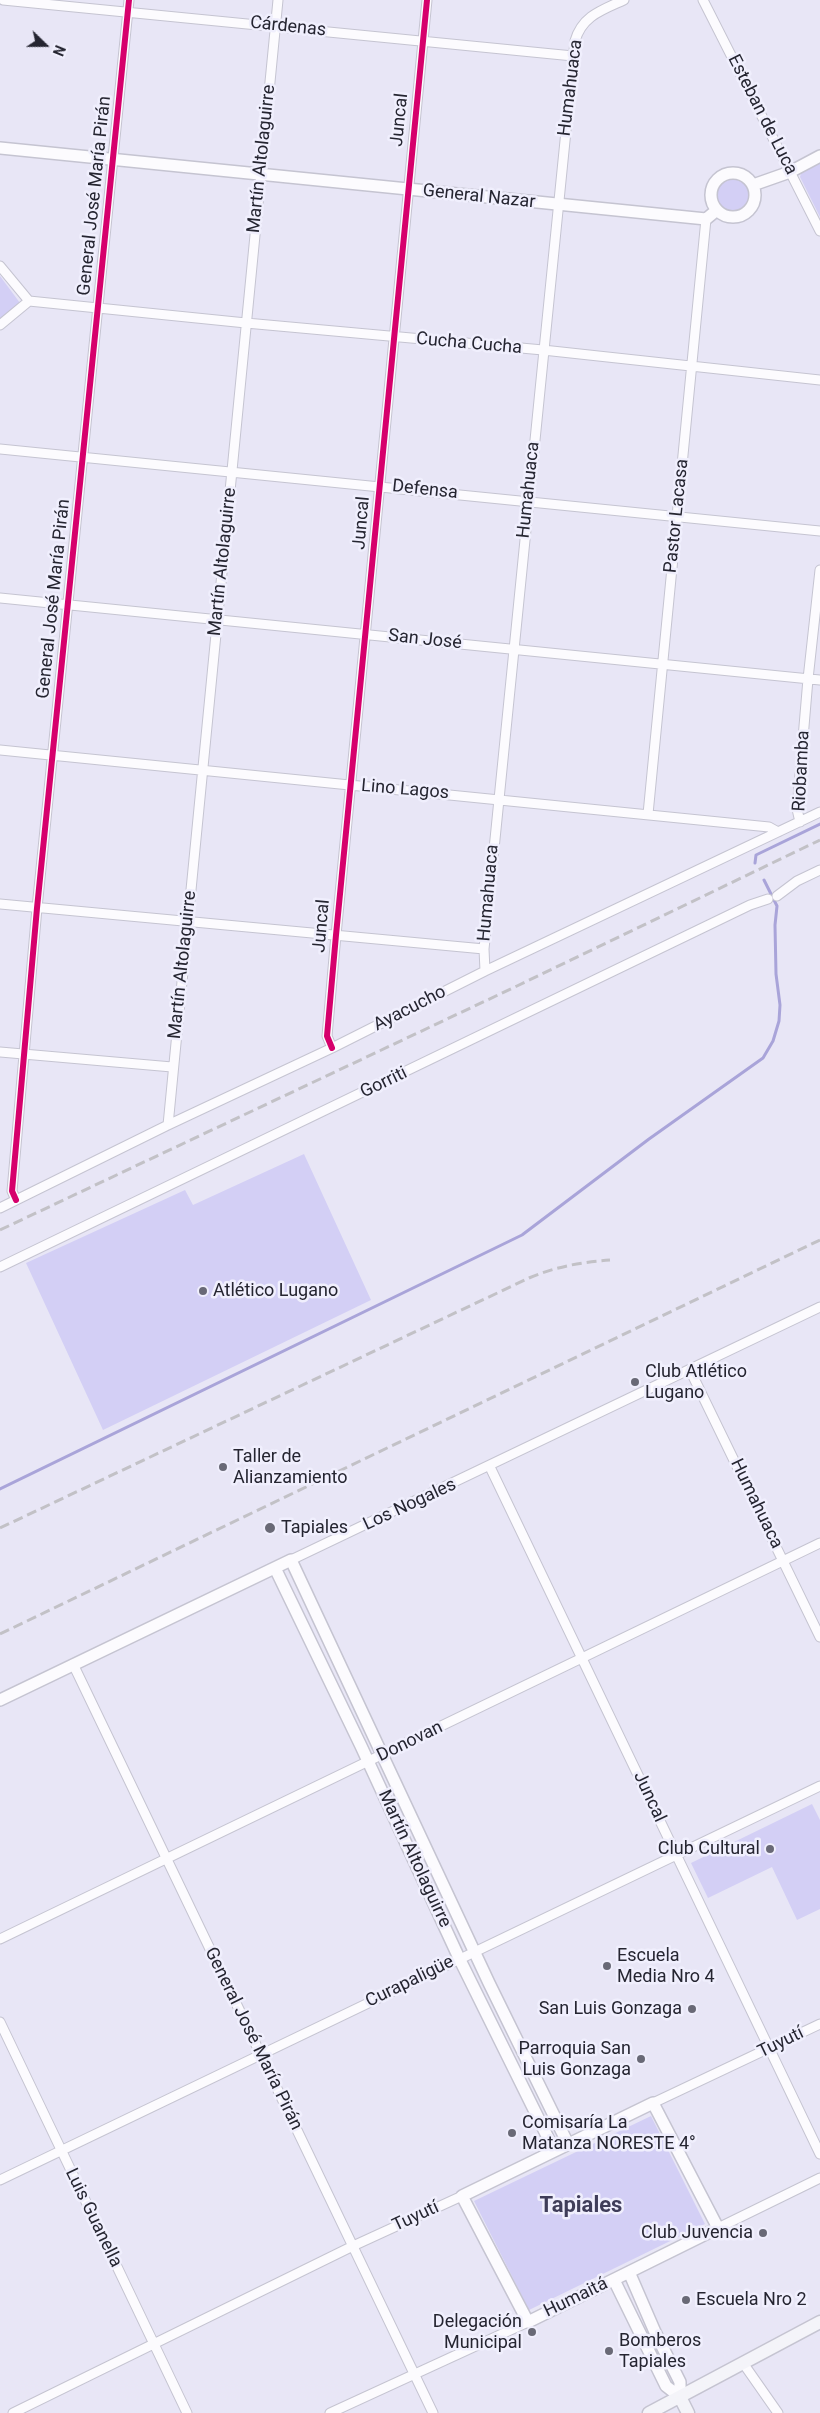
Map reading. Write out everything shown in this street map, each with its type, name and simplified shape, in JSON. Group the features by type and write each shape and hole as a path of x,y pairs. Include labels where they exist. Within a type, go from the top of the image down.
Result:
{"main road":[{"path":"649,2413 820,2322"},
{"path":"680,2397 688,2413"}],"street":[{"name":"Cárdenas","path":"4,0 573,56"},
{"name":"General José María Pirán","path":"16,1200 12,1190 37,908 129,0"},
{"name":"Martín Altolaguirre","path":"168,1125 172,1067 278,0"},
{"name":"Juncal","path":"332,1048 327,1036 336,935 407,190 428,0"},
{"name":"Humahuaca","path":"485,971 484,948 498,799 573,56 578,29 591,16 624,0"},
{"name":"Esteban de Luca","path":"703,0 820,231"},
{"name":"General Nazar","path":"0,148 706,219"},
{"path":"754,186 790,172 820,156"},
{"path":"739,173 745,176 754,186 754,202 745,214 730,218 717,210 713,204 711,190 719,178 725,174 739,173"},
{"path":"706,219 717,210"},
{"name":"Pastor Lacasa","path":"648,814 661,665 706,219"},
{"path":"0,266 29,301 0,325"},
{"name":"Cucha Cucha","path":"29,301 246,324 543,350 820,380"},
{"name":"Defensa","path":"0,448 820,531"},
{"name":"Riobamba","path":"800,822 797,809 808,679 820,570"},
{"name":"San José","path":"0,598 217,618 820,680"},
{"name":"Lino Lagos","path":"0,750 648,814 769,827 778,832"},
{"name":"Ayacucho","path":"0,1208 168,1125 332,1048 485,971 820,812"},
{"name":"Gorriti","path":"0,1267 750,905 773,897 820,870"},
{"path":"0,904 484,948"},
{"path":"0,1052 172,1067"},
{"name":"Los Nogales","path":"0,1700 490,1467 820,1307"},
{"name":"Humahuaca","path":"690,1370 820,1637"},
{"name":"Juncal","path":"490,1467 584,1658 676,1855 820,2154"},
{"name":"Donovan","path":"0,1939 820,1543"},
{"name":"Martín Altolaguirre","path":"291,1560 474,1951 568,2144"},
{"name":"Martín Altolaguirre","path":"275,1568 369,1762 459,1958 554,2150"},
{"name":"General José María Pirán","path":"73,1664 433,2413"},
{"name":"Curapaligüe","path":"0,2180 820,1786"},
{"name":"Luis Guanella","path":"0,2022 187,2413"},
{"name":"Tuyutí","path":"13,2413 353,2246 462,2196 554,2150 820,2024"},
{"path":"653,2103 718,2228"},
{"name":"Humaitá","path":"330,2413 528,2322 820,2178"},
{"path":"462,2196 528,2322"},
{"path":"629,2272 655,2332 680,2382 680,2397"},
{"path":"614,2280 666,2386 680,2397"},
{"path":"642,2337 655,2332"},
{"path":"743,2363 778,2413"}],"shaded area":[{"path":"820,160 820,217 800,177 801,173"},
{"path":"734,177 741,178 747,182 751,188 751,202 747,208 741,212 734,213 727,212 721,208 717,202 716,195 717,188 721,182 727,178"},
{"path":"0,276 20,303 0,319"},
{"name":"Atlético Lugano","path":"304,1154 371,1300 103,1430 26,1263 185,1190 193,1205"},
{"name":"Club Cultural","path":"812,1804 820,1820 820,1909 797,1920 772,1867 708,1898 691,1863"},
{"path":"651,2116 705,2224 529,2310 474,2201"}],"waterway":[{"path":"755,863 756,855 820,824"},
{"path":"0,1489 522,1235 649,1139 763,1058 773,1041 779,1021 780,1005 776,974 775,925 777,906 764,880"}],"railway":[{"path":"0,1230 517,986 820,840"},
{"path":"0,1634 820,1240"},
{"path":"0,1528 529,1278 568,1266 610,1260"}],"cycle path":[{"path":"16,1200 12,1191 37,908 129,0"},
{"path":"332,1048 327,1036 336,935 427,0"}],"place":[{"name":"Atlético Lugano","path":"203,1291"},
{"name":"Club Atlético Lugano","path":"635,1382"},
{"name":"Taller de Alianzamiento","path":"223,1467"},
{"name":"Tapiales","path":"270,1528"},
{"name":"Club Cultural","path":"770,1849"},
{"name":"Escuela Media Nro 4","path":"607,1966"},
{"name":"San Luis Gonzaga","path":"692,2009"},
{"name":"Parroquia San Luis Gonzaga","path":"641,2059"},
{"name":"Comisaría La Matanza NORESTE 4°","path":"512,2133"},
{"name":"Club Juvencia","path":"763,2233"},
{"name":"Escuela Nro 2","path":"686,2300"},
{"name":"Delegación Municipal","path":"532,2332"},
{"name":"Bomberos Tapiales","path":"609,2351"}],"district":[{"name":"Tapiales","path":"581,2206"}]}
